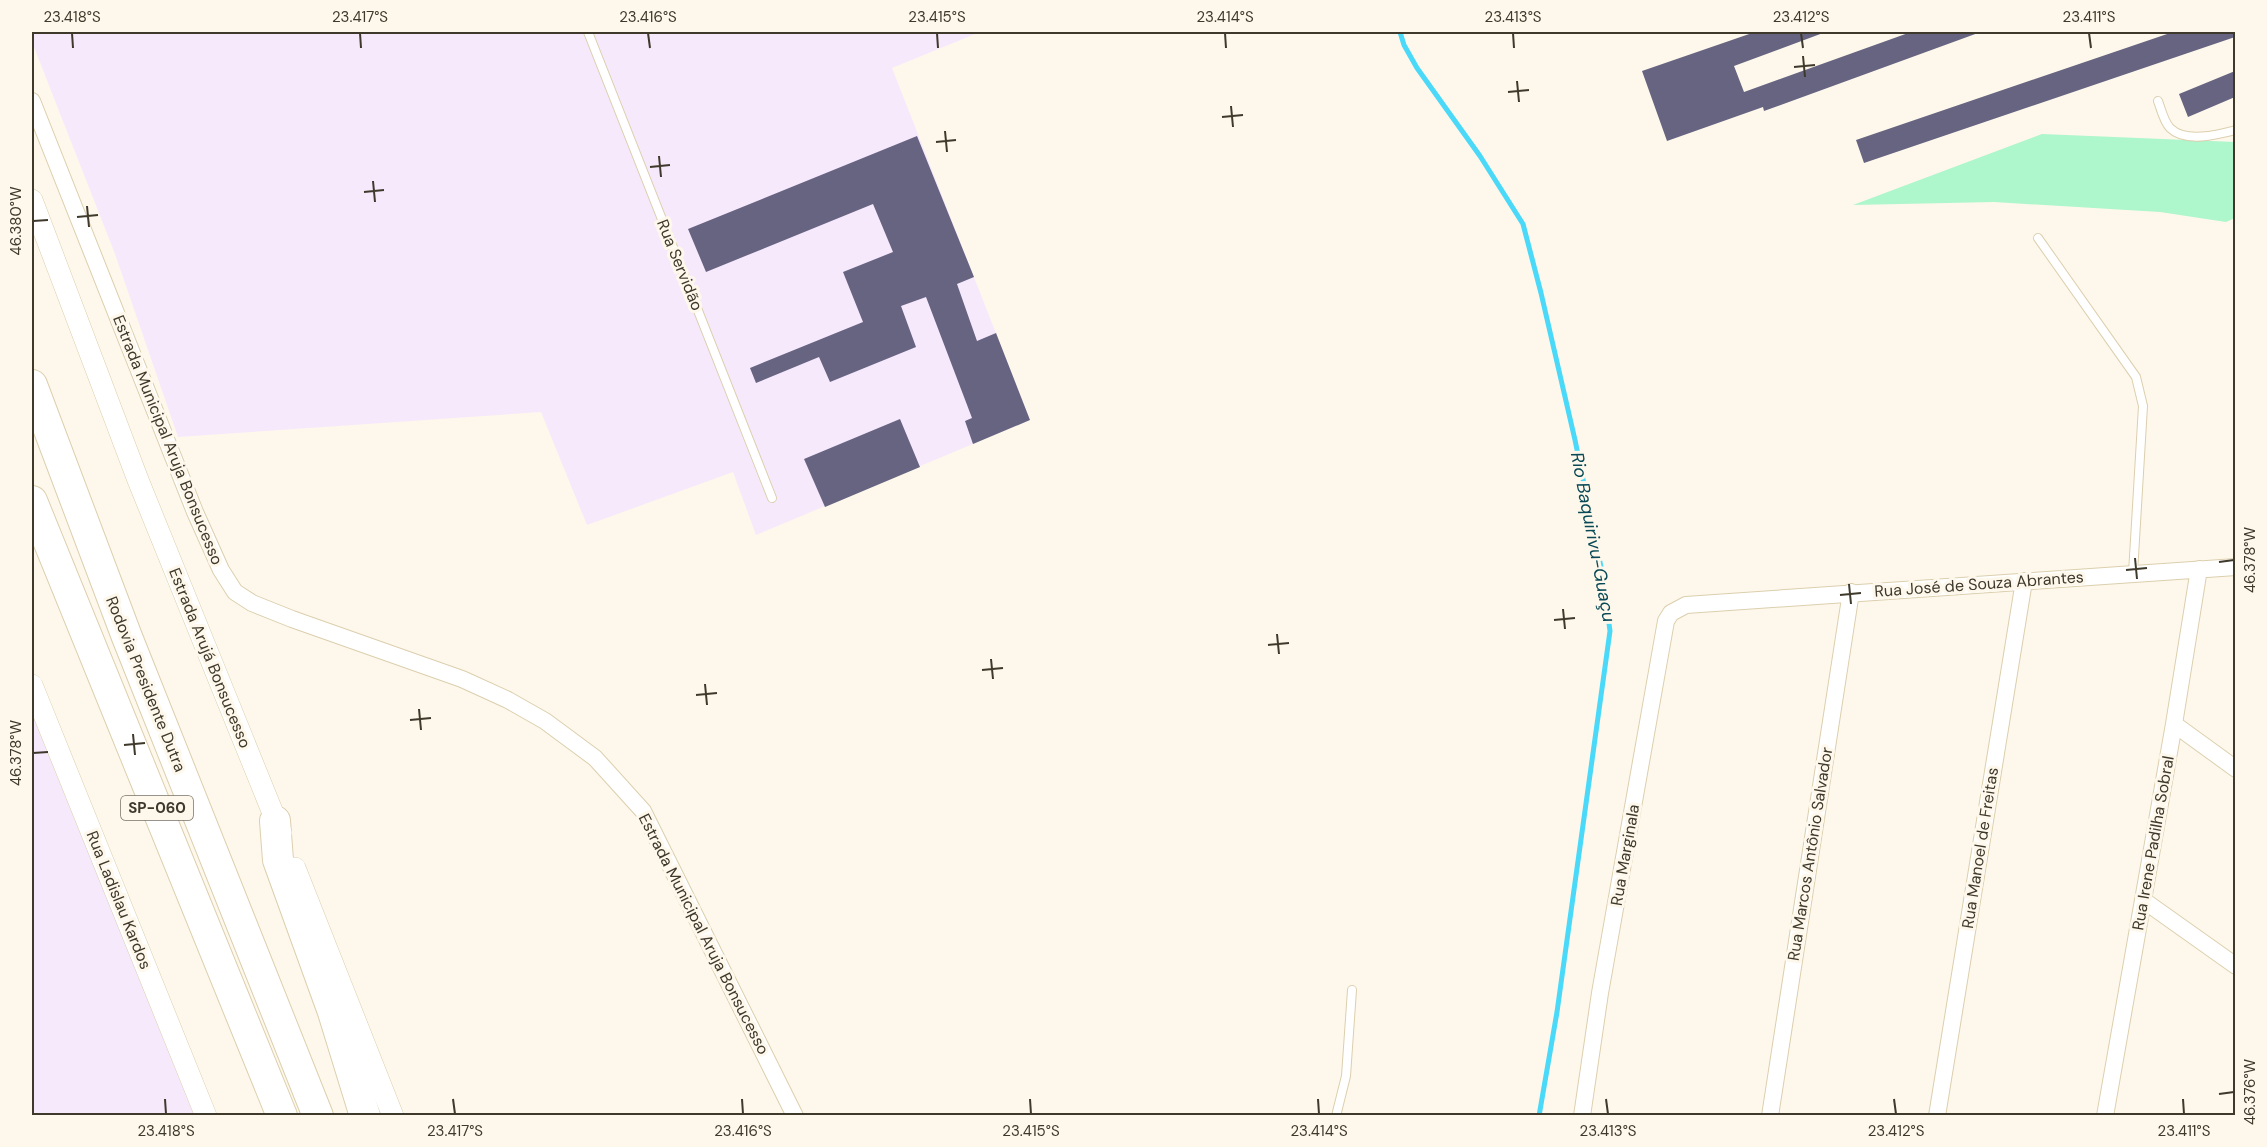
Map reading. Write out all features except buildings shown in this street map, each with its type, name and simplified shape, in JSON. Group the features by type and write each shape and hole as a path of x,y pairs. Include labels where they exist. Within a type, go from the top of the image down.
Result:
{"highway":[{"name":"Rodovia Presidente Dutra","path":"32,385 127,637 318,1116"},
{"name":"SP-060","path":"32,501 282,1116"},
{"path":"275,821 278,860 333,1012 365,1116"}],"street":[{"name":"Estrada Municipal Aruja Bonsucesso","path":"32,101 195,512 221,570 235,592 270,611 480,687 545,721 595,758 643,811 795,1116"},
{"name":"Estrada Arujá Bonsucesso","path":"32,200 142,491 313,910 393,1116"},
{"name":"Rua José de Souza Abrantes","path":"1686,605 2235,567"},
{"name":"Rua Irene Padilha Sobral","path":"2105,1116 2199,569"},
{"name":"Rua Manoel de Freitas","path":"1937,1116 2024,581"},
{"name":"Rua Marcos Antônio Salvador","path":"1770,1116 1851,592"},
{"name":"Rua Marginala","path":"1582,1116 1600,993 1666,621 1671,613 1686,605"},
{"name":"Rua Ladislau Kardos","path":"32,685 206,1116"},
{"path":"2174,724 2235,769"},
{"path":"2143,900 2235,966"}],"lane":[{"name":"Rua Servidão","path":"588,32 772,498"},
{"path":"2158,101 2169,126 2178,134 2215,135 2235,130"},
{"path":"2038,238 2136,377 2143,406 2133,573"},
{"path":"1336,1116 1346,1076 1352,990"}],"shaded area":[{"path":"32,32 980,32 892,68 1030,420 756,535 733,472 587,525 541,412 178,437 115,254 32,42"},
{"path":"32,704 196,1115 32,1115"}],"green space":[{"path":"2042,134 2235,142 2235,218 2226,222 2160,212 1994,202 1853,205"}],"waterway":[{"name":"Rio Baquirivu-Guaçu","path":"1400,32 1404,45 1417,68 1480,156 1523,224 1575,440 1602,572 1610,631 1557,1012 1539,1116"}]}
